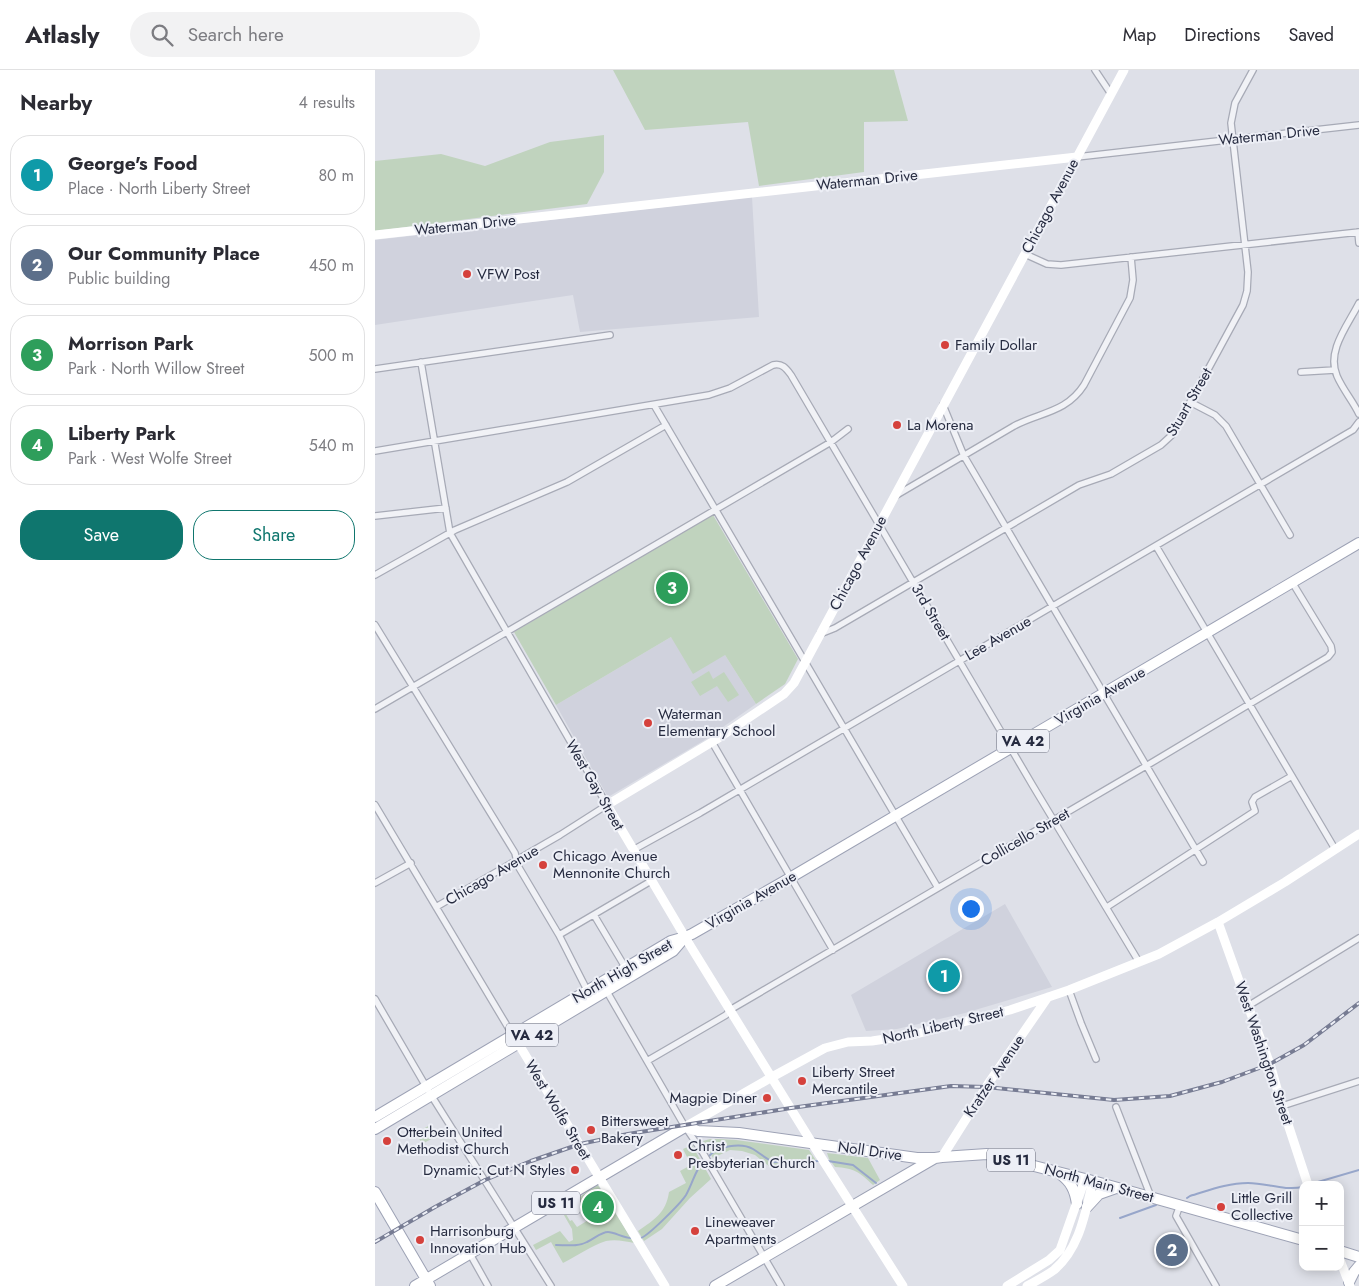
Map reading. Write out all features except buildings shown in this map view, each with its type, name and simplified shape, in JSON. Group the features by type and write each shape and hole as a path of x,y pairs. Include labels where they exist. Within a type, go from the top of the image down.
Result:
{"main road":[{"name":"Virginia Avenue","path":"685,937 791,878 1359,543"},
{"name":"North High Street","path":"515,1039 587,990 603,986 625,967 671,941 685,937"},
{"name":"North High Street","path":"375,1117 428,1091 603,986 673,951 685,937"},
{"name":"North High Street","path":"375,1129 428,1091"},
{"name":"Noll Drive","path":"685,1127 917,1158 939,1157"},
{"name":"North Liberty Street","path":"428,1283 470,1254 685,1127"},
{"name":"North Main Street","path":"715,1286 939,1157 987,1154 1089,1180 1299,1239"},
{"path":"1057,1172 1071,1184 1082,1205 1099,1194 1116,1188"},
{"path":"375,1192 428,1283"},
{"path":"1344,1252 1359,1257"},
{"path":"1349,1284 1359,1266"},
{"name":"US 11","path":"415,1286 428,1283"}],"street":[{"path":"1095,70 1111,94"},
{"name":"Chicago Avenue","path":"436,907 712,742 786,692 796,680 1124,70"},
{"name":"Stuart Street","path":"820,634 835,628 1077,486 1107,476 1161,445 1176,430 1243,305 1246,296 1248,278 1231,123 1237,100 1253,70"},
{"name":"Waterman Drive","path":"375,235 1359,125"},
{"path":"1025,254 1042,262 1056,265 1359,232 1359,243"},
{"path":"893,497 1019,424 1061,407 1072,400 1081,390 1130,298 1133,280 1131,257"},
{"path":"1359,304 1336,349 1334,358 1335,370 1359,414"},
{"path":"375,369 610,335"},
{"name":"West Gay Street","path":"421,362 450,533 651,881 820,1156 903,1286"},
{"name":"3rd Street","path":"654,405 709,395 730,388 773,365 784,366 1139,962"},
{"path":"1301,372 1335,370"},
{"path":"1191,402 1215,415 1226,426 1290,535"},
{"path":"375,451 654,405 938,888"},
{"path":"943,405 964,456 1203,862"},
{"name":"Lee Avenue","path":"633,850 740,790 1353,430 1359,422"},
{"path":"375,575 450,533 560,486 665,425"},
{"path":"375,709 831,442 848,429"},
{"path":"375,516 446,508"},
{"path":"1156,546 1335,850"},
{"name":"Collicello Street","path":"647,1061 726,1015 730,1010 1250,705 1328,657 1332,652 1331,646 1292,582"},
{"path":"375,625 515,853 518,866 559,935 587,990"},
{"path":"712,742 833,950"},
{"path":"1107,908 1255,812 1252,802 1255,797 1293,776"},
{"name":"West Wolfe Street","path":"375,805 665,1286"},
{"name":"North Liberty Street","path":"685,1127 772,1076 832,1045 912,1035 1010,1010 1069,990 1159,954 1192,937 1285,882 1359,834"},
{"path":"375,883 411,863"},
{"path":"559,935 651,881"},
{"path":"594,915 625,967"},
{"name":"West Washington Street","path":"1218,922 1270,1064 1307,1181"},
{"path":"1248,1006 1359,938"},
{"path":"603,986 781,1286"},
{"path":"1069,990 1096,1059"},
{"name":"Kratzer Avenue","path":"939,1157 1048,997"},
{"path":"375,999 428,1091 551,1286"},
{"path":"1282,1106 1359,1081"},
{"path":"1116,1107 1151,1197"},
{"path":"1027,1286 1049,1273 1066,1258 1074,1245 1078,1236 1082,1205 1089,1180"},
{"path":"1007,1286 1058,1253 1082,1205"},
{"path":"1180,1205 1176,1216 1216,1286"},
{"path":"470,1254 488,1286"},
{"path":"1344,1271 1349,1284"}],"shaded area":[{"path":"752,197 759,317 580,332 573,295 375,325 375,240"},
{"name":"Waterman Elementary School","path":"671,637 725,655 756,704 703,741 608,797 556,705"},
{"path":"1005,904 1052,987 965,1013 897,1029 866,1031 851,995"}],"green space":[{"path":"613,70 894,70 908,121 864,122 864,172 759,186 748,122 645,130"},
{"path":"604,135 604,172 587,204 375,231 375,161 441,154 485,166 550,142"},
{"path":"713,515 798,659 785,684 756,704 725,655 693,674 671,637 556,705 514,632"},
{"path":"709,671 713,679 724,672 739,695 728,702 717,686 700,696 691,682"},
{"path":"430,1125 437,1136 422,1144 416,1133"},
{"path":"710,1139 736,1140 809,1150 817,1162 770,1167 755,1155 730,1150 713,1158 703,1141"},
{"path":"692,1145 711,1179 690,1198 662,1229 644,1241 638,1231 662,1211 669,1192 686,1183 680,1171 691,1165 683,1149"},
{"path":"827,1153 868,1158 880,1180 873,1185 856,1172 847,1168 835,1167"},
{"path":"598,1185 634,1243 616,1240 606,1241 589,1248 563,1263 551,1242 536,1250 533,1245 560,1231 569,1242 573,1240 572,1229 561,1210 563,1209 570,1221 572,1220 577,1227 590,1219 578,1198"}],"waterway":[{"path":"708,1157 717,1150 729,1146 742,1146 753,1149 774,1162 820,1161"},
{"path":"641,1238 683,1199 704,1160"},
{"path":"828,1161 853,1165 876,1183"},
{"path":"1321,1181 1359,1170"},
{"path":"1187,1198 1219,1187 1241,1183 1299,1188"},
{"path":"1120,1218 1156,1205"},
{"path":"556,1245 580,1245 608,1232 631,1238"}],"railway":[{"path":"375,1242 485,1180 580,1144 628,1134 791,1108 951,1086 986,1087 1114,1100 1170,1096 1222,1082 1270,1064 1304,1045 1359,1003"}],"place":[{"name":"VFW Post","path":"467,274"},
{"name":"Family Dollar","path":"945,345"},
{"name":"La Morena","path":"897,425"},
{"name":"Morrison Park","path":"672,588"},
{"name":"Waterman Elementary School","path":"648,723"},
{"name":"Chicago Avenue Mennonite Church","path":"543,865"},
{"name":"George's Food","path":"944,976"},
{"name":"Liberty Street Mercantile","path":"802,1081"},
{"name":"Magpie Diner","path":"767,1098"},
{"name":"Bittersweet Bakery","path":"591,1130"},
{"name":"Otterbein United Methodist Church","path":"387,1141"},
{"name":"Christ Presbyterian Church","path":"678,1155"},
{"name":"Dynamic: Cut N Styles","path":"575,1170"},
{"name":"Liberty Park","path":"598,1207"},
{"name":"Little Grill Collective","path":"1221,1207"},
{"name":"Lineweaver Apartments","path":"695,1231"},
{"name":"Harrisonburg Innovation Hub","path":"420,1240"},
{"name":"Our Community Place","path":"1172,1250"}]}
